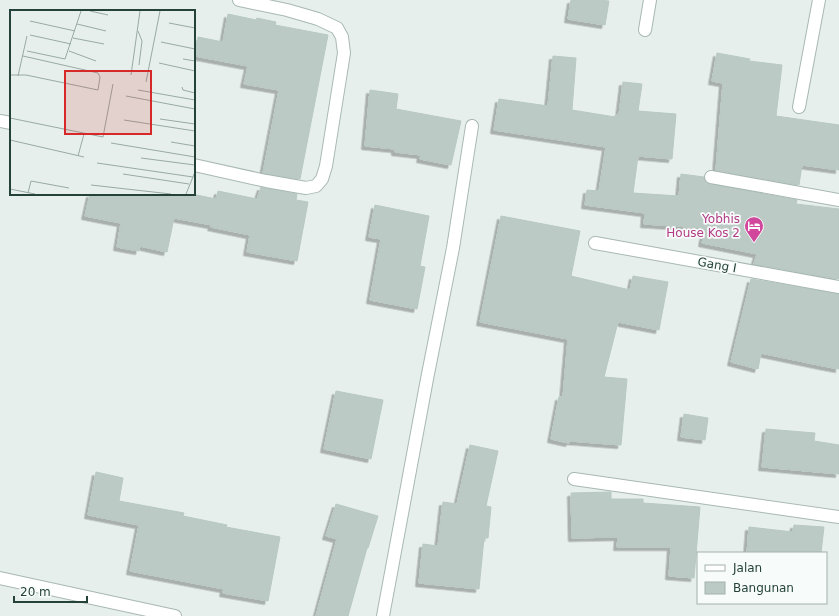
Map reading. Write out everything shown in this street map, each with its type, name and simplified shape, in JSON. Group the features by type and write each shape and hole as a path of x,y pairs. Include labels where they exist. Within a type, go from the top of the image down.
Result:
{"street":[{"path":"195,165 306,188 316,186 322,179 326,166 344,53 342,37 337,28 318,19 287,10 239,0"},
{"path":"645,30 650,0"},
{"path":"799,106 819,0"},
{"path":"0,120 10,123"},
{"path":"383,616 453,248 472,126"},
{"path":"711,177 839,200"},
{"name":"Gang I","path":"596,242 839,287"},
{"path":"574,479 839,517"},
{"path":"0,578 176,616"}],"building":[{"path":"571,0 609,1 605,25 568,19"},
{"path":"228,14 256,20 257,18 276,22 275,25 328,35 300,179 263,173 279,90 244,84 248,66 195,56 198,37 223,42"},
{"path":"717,53 750,59 749,61 782,65 776,116 839,125 839,170 802,165 799,185 716,170 723,83 712,81"},
{"path":"553,56 576,58 572,110 615,117 615,115 619,115 623,82 642,84 638,111 676,114 672,159 638,156 633,193 679,196 681,174 704,177 706,182 710,184 797,200 796,204 839,209 839,279 754,264 757,254 702,243 705,228 644,224 645,213 585,205 587,190 599,191 606,147 494,130 499,99 548,106"},
{"path":"370,90 398,94 396,109 461,121 451,165 420,159 421,155 395,152 395,149 365,146"},
{"path":"261,187 297,194 296,200 308,202 297,261 247,252 250,235 211,227 212,225 174,218 167,252 140,246 139,251 117,247 121,223 85,216 90,195 195,195 216,199 218,191 257,199"},
{"path":"375,205 429,216 420,266 425,267 417,309 370,300 381,239 369,237"},
{"path":"501,216 580,231 571,276 630,290 633,276 668,282 659,330 618,322 604,377 627,379 621,445 570,441 569,443 551,439 559,397 563,397 568,339 480,322"},
{"path":"751,279 839,294 839,369 761,353 758,369 731,362"},
{"path":"336,391 383,400 371,459 324,449"},
{"path":"684,414 708,418 705,440 681,437"},
{"path":"766,429 815,433 814,441 839,445 839,474 762,467"},
{"path":"470,445 498,451 486,506 491,507 488,538 484,538 479,589 419,583 423,544 438,546 443,502 457,504"},
{"path":"96,472 123,478 119,501 184,513 183,516 227,525 226,527 280,537 268,601 223,593 224,589 130,571 139,525 88,515"},
{"path":"611,492 611,499 643,499 643,503 700,507 694,578 669,576 671,547 617,547 618,537 572,538 571,493"},
{"path":"336,504 378,516 367,548 348,616 316,616 337,539 326,536"},
{"path":"794,525 824,527 821,552 747,552 749,527 793,532"}],"place":[{"name":"Yobhis House Kos 2","path":"754,243"}]}
